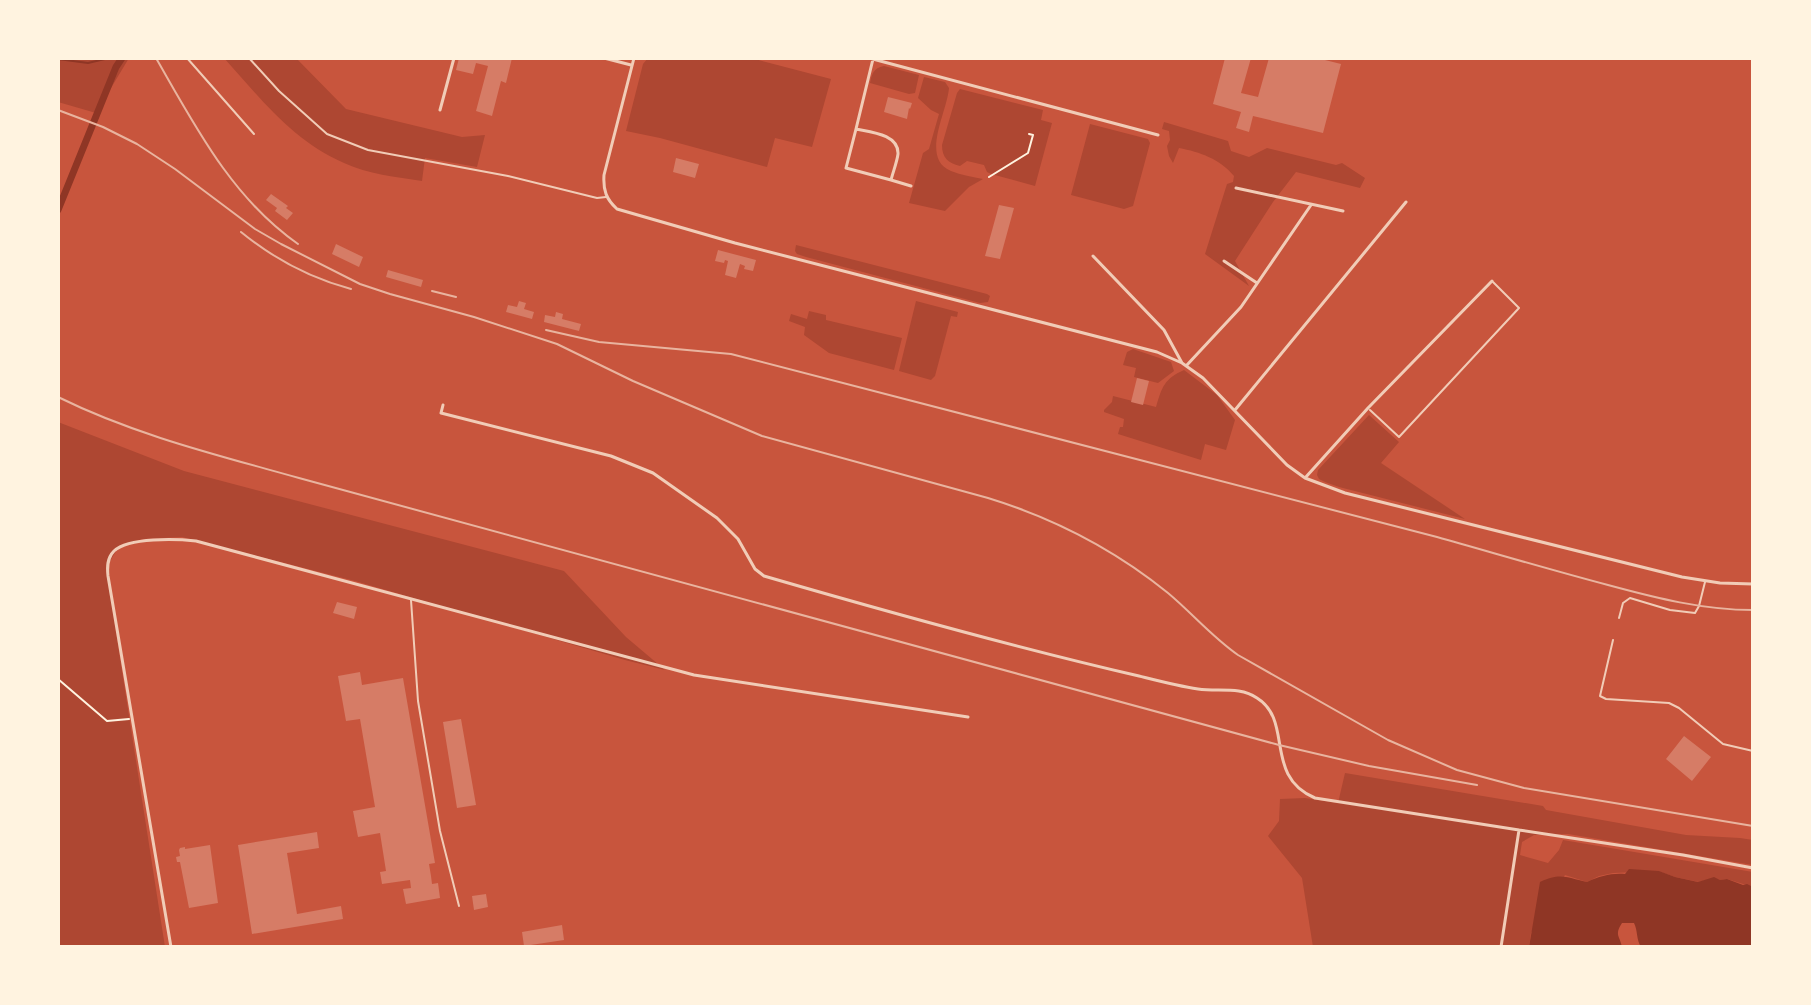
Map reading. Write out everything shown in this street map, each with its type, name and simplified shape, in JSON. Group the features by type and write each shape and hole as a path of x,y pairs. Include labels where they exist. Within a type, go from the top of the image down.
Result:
{"street":[{"path":"440,110 454,58"},
{"path":"604,58 632,66"},
{"path":"634,58 603,184 606,197 623,212 1157,352 1184,364 1203,378 1276,454 1305,478 1360,497 1682,577 1753,584"},
{"path":"911,186 846,168 871,58 1158,135"},
{"path":"856,129 891,138 897,146 891,180"},
{"path":"1236,188 1343,211"},
{"path":"1235,410 1406,202"},
{"path":"1184,364 1241,307 1311,205"},
{"path":"1093,256 1164,330 1184,364"},
{"path":"1224,261 1257,283"},
{"path":"1305,478 1368,408 1492,281"},
{"path":"443,405 441,413 611,456 653,473 717,518 738,539 755,569 764,576 1084,664 1202,690 1234,690 1258,698 1272,713 1281,757 1289,777 1304,793 1315,798 1753,868"},
{"path":"171,947 108,576 110,557 121,547 166,539 196,541 694,675 968,717"},
{"path":"1501,947 1519,830"}],"lane":[{"path":"187,58 254,134"},
{"path":"249,58 279,91 327,134 349,143 368,150 508,176 597,198 606,197"},
{"path":"1368,408 1399,437 1519,308 1492,281"},
{"path":"1619,618 1623,603 1630,598 1670,610 1695,613 1705,581"},
{"path":"411,599 418,701 441,835 459,906"},
{"path":"1613,640 1600,696 1669,703 1723,744 1753,751"}],"path":[{"path":"989,177 1028,153 1033,135 1029,134"},
{"path":"58,679 107,721 132,719"}],"shaded area":[{"path":"58,58 129,58 96,113 58,102"},
{"path":"224,58 296,58 346,109 462,137 485,135 477,167 425,158 422,181 353,167 326,154 293,131"},
{"path":"648,58 751,58 831,79 812,147 775,138 767,167 626,131 643,64"},
{"path":"884,66 919,75 915,93 870,83 875,70"},
{"path":"924,77 945,82 949,88 936,146 942,165 951,171 983,179 969,187 945,211 909,203 923,153 929,149 939,114 918,98"},
{"path":"960,89 1043,110 1041,120 1052,123 1035,186 991,174 984,165 967,161 960,166 946,159 942,145"},
{"path":"1164,122 1228,141 1231,151 1249,157 1267,148 1336,165 1342,163 1365,178 1360,188 1296,172 1235,261 1249,286 1205,254 1227,184 1233,182 1234,176 1216,161 1179,148 1173,163 1167,146 1169,131 1162,129"},
{"path":"1090,124 1148,139 1150,143 1133,206 1124,209 1071,195"},
{"path":"796,245 990,296 988,302 980,303 806,257 797,254"},
{"path":"916,301 958,312 957,317 951,316 935,376 931,380 899,371"},
{"path":"809,311 826,315 826,320 902,338 894,370 829,353 804,335 805,327 789,321 791,314 807,319"},
{"path":"1133,349 1171,362 1174,371 1158,383 1134,377 1136,368 1123,365 1127,352"},
{"path":"1184,370 1217,395 1235,420 1226,450 1205,444 1201,460 1118,434 1124,419 1104,412 1113,396 1156,407 1165,384"},
{"path":"1369,415 1399,442 1381,463 1465,519 1339,487 1319,479 1318,470"},
{"path":"58,422 184,471 564,571 626,637 665,670 355,581 182,537 144,539 119,546 106,568 165,947 58,947"},
{"path":"1345,773 1543,806 1546,810 1686,835 1753,840 1753,865 1568,834 1534,835 1522,842 1520,855 1548,863 1563,840 1753,872 1753,887 1727,879 1699,882 1658,871 1613,873 1587,882 1565,875 1531,933 1529,947 1313,947 1302,878 1268,836 1279,821 1280,799 1305,798 1338,803"},
{"path":"1629,869 1659,871 1698,882 1714,877 1753,887 1753,947 1641,947 1634,923 1622,923 1618,933 1622,947 1529,947 1540,882 1559,877 1587,882 1606,875 1625,874"}],"building":[{"path":"459,58 512,58 506,83 501,81 492,116 476,111 488,66 476,63 473,74 456,70"},
{"path":"1225,58 1251,58 1241,93 1258,97 1269,58 1317,58 1341,64 1323,133 1253,116 1249,132 1236,128 1241,112 1213,104"},
{"path":"888,97 912,103 907,119 884,112"},
{"path":"676,158 699,164 695,178 673,172"},
{"path":"271,194 293,213 287,220 266,200"},
{"path":"999,205 1014,208 1000,259 985,256"},
{"path":"336,244 363,257 359,267 332,254"},
{"path":"718,250 756,260 753,271 744,269 745,266 740,264 736,278 725,275 728,261 715,261"},
{"path":"388,270 423,280 421,287 386,277"},
{"path":"519,301 526,303 524,309 534,312 532,319 506,312 508,305 517,307"},
{"path":"556,312 563,314 562,319 581,324 579,331 544,322 545,315 555,317"},
{"path":"1137,378 1149,381 1143,405 1131,402"},
{"path":"337,602 357,607 354,619 333,613"},
{"path":"360,672 362,685 403,678 435,863 429,864 432,884 438,883 440,898 406,904 403,889 411,888 410,880 382,884 380,872 386,871 380,833 358,837 353,811 375,807 360,719 346,721 338,676"},
{"path":"461,719 476,805 457,808 443,722"},
{"path":"1684,736 1711,757 1692,781 1666,759"},
{"path":"317,832 319,848 287,853 297,914 341,906 343,919 252,934 238,845"},
{"path":"210,845 218,903 189,908 180,862 176,857 180,856 180,848"},
{"path":"486,894 488,907 474,910 472,896"},
{"path":"562,925 564,940 524,946 522,932"}],"waterway":[{"path":"58,59 88,63 109,58"},
{"path":"58,210 122,58"}],"railway":[{"path":"156,58 201,135 234,183 275,226 298,244"},
{"path":"58,110 137,144 255,229 360,284 557,344 633,381 762,436 988,498 1060,526 1105,549 1148,577 1238,655 1388,740 1457,770 1524,788 1753,826"},
{"path":"241,232 293,266 351,289"},
{"path":"432,291 456,297"},
{"path":"546,330 599,342 731,354 1437,537 1644,594 1698,606 1753,610"},
{"path":"58,397 146,433 299,478 1279,745 1369,766 1477,785"}]}
